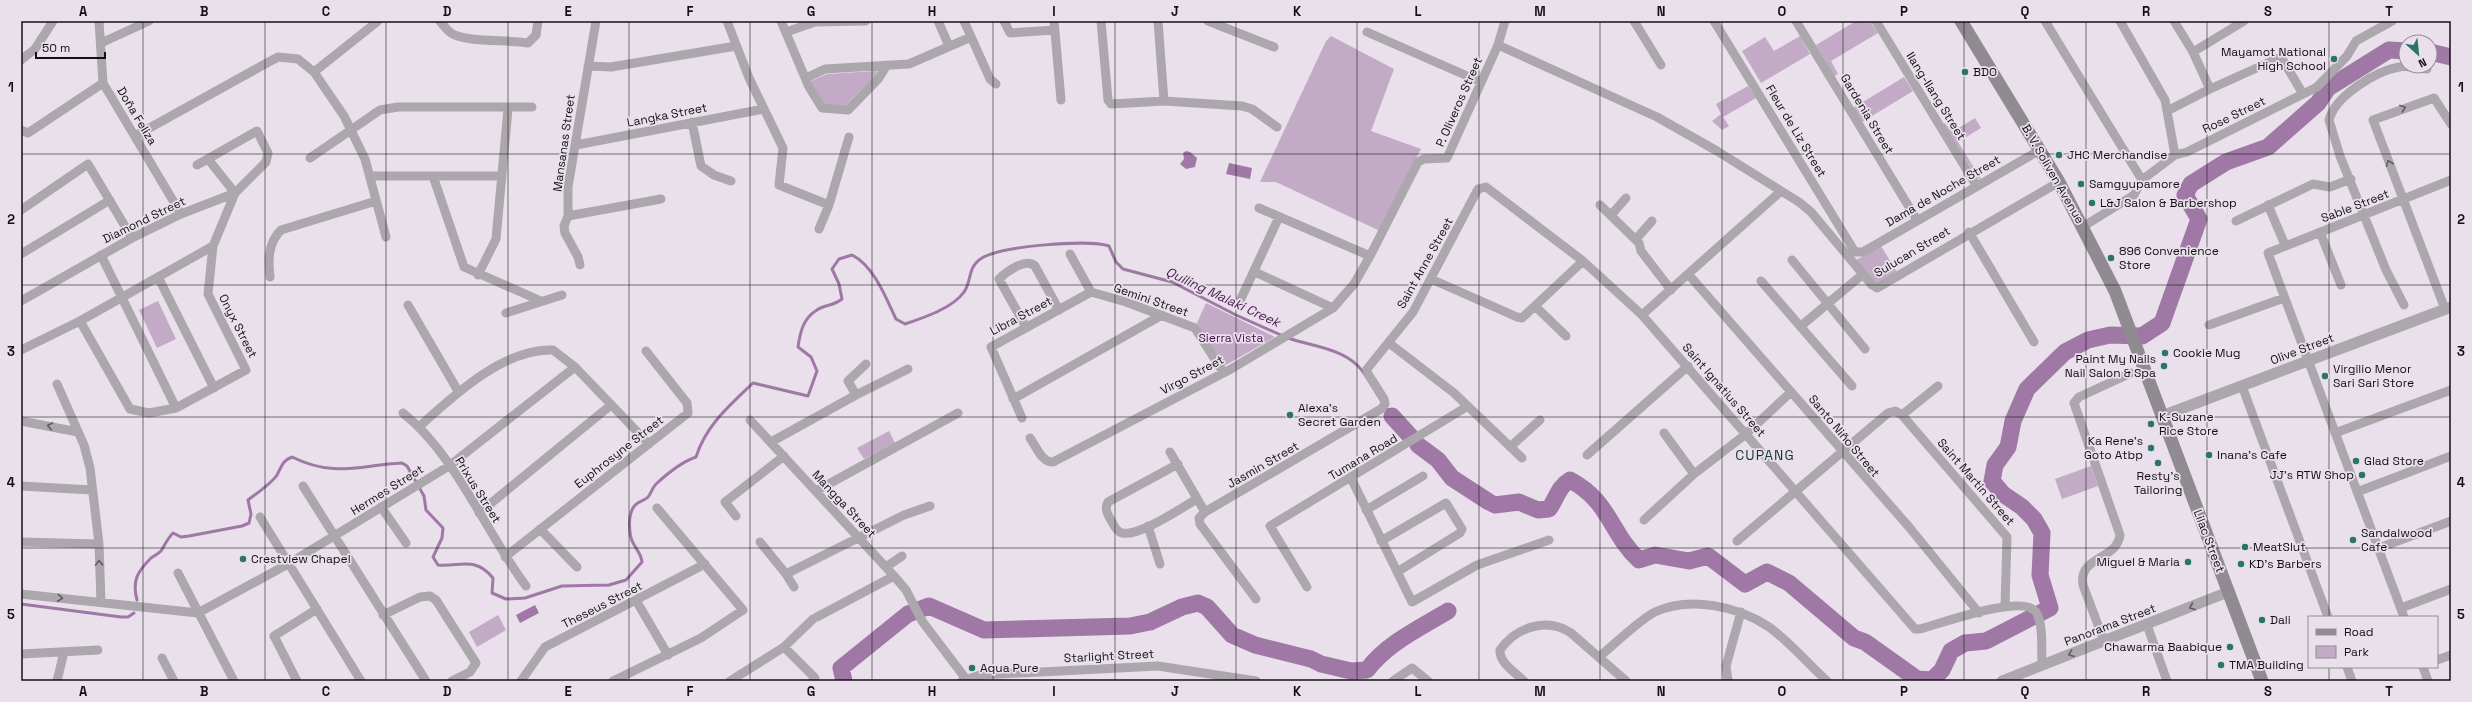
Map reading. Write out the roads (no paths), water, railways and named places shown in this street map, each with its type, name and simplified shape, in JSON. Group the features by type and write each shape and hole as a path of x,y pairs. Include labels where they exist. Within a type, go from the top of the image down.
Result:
{"main road":[{"name":"B. V. Soliven Avenue","path":"1961,21 2040,150 2084,226 2115,292 2130,334"},
{"name":"Lilac Street","path":"2130,334 2262,681"}],"street":[{"path":"21,60 34,49 53,21"},
{"name":"Doña Feliza","path":"99,21 103,83 181,214"},
{"path":"100,43 149,21"},
{"path":"314,72 378,21"},
{"path":"440,21 450,32 464,39 528,42 536,35 538,21"},
{"name":"Mansanas Street","path":"580,265 578,257 565,233 568,216 568,187 596,21"},
{"path":"727,21 736,46 783,148 778,183 781,186 829,205"},
{"path":"781,21 819,106 844,111 848,110 879,78 887,65"},
{"path":"786,32 815,22 866,21"},
{"path":"938,21 949,46"},
{"path":"964,21 990,79 996,84"},
{"path":"1004,21 1010,33 1054,25 1061,100"},
{"path":"1101,21 1108,100 1111,104 1164,101 1242,106 1252,109 1277,126"},
{"path":"1158,21 1164,101"},
{"path":"1208,21 1274,47"},
{"name":"P. Oliveros Street","path":"1381,233 1418,162 1424,159 1447,158 1498,45 1505,21"},
{"path":"1634,21 1661,65"},
{"name":"Fleur de Liz Street","path":"1714,21 1854,251 1858,253"},
{"name":"Gardenia Street","path":"1796,21 1917,220"},
{"name":"Ilang-Ilang Street","path":"1876,21 1976,185"},
{"path":"2045,21 2142,180"},
{"path":"2120,21 2153,77 2168,111 2175,155"},
{"path":"2174,21 2193,52 2210,88"},
{"path":"2193,52 2244,21"},
{"name":"Rose Street","path":"2084,226 2134,195 2142,180 2175,155 2187,152 2317,87 2347,56 2356,41 2392,21"},
{"path":"1367,32 1481,82"},
{"path":"806,78 825,69 909,64 971,36"},
{"name":"Sulucan Street","path":"1498,45 1657,117 1711,147 1781,191 1811,212 1874,287 1881,287 1969,232 2059,182"},
{"path":"588,66 611,67 736,46"},
{"path":"135,136 278,58 298,59 314,72 353,130 370,176 386,237"},
{"path":"2168,111 2210,88 2282,58 2302,94"},
{"path":"2398,68 2366,80 2341,100 2333,110 2329,120 2332,133 2386,270 2404,305"},
{"path":"21,130 28,133 103,83"},
{"path":"2448,308 2374,120 2434,98 2451,124"},
{"path":"310,158 353,130 380,110 398,107 508,109 532,107"},
{"path":"478,275 496,239 508,109"},
{"name":"Langka Street","path":"576,145 764,109"},
{"path":"692,122 702,166 714,175 731,181"},
{"name":"Diamond Street","path":"21,301 132,238 181,214 235,192 266,162 268,152 257,131 208,159"},
{"path":"819,229 829,205 849,137"},
{"name":"Dama de Noche Street","path":"1858,253 2040,150"},
{"path":"197,165 208,159 235,192"},
{"path":"21,210 88,164 132,238"},
{"path":"370,176 502,176"},
{"path":"433,176 464,266 478,275 541,301"},
{"path":"2236,221 2313,184 2330,187 2350,179"},
{"name":"Sable Street","path":"2284,298 2268,254 2285,245 2451,180"},
{"name":"Saint Ignatius Street","path":"1482,187 1486,187 1583,261 1642,315 1688,366 1914,629 1920,629 2005,606 2026,606 2036,613 2039,622 2042,664"},
{"name":"Saint Anne Street","path":"1383,406 1367,371 1413,312 1478,189 1482,187"},
{"path":"1642,315 1689,275 1781,191"},
{"name":"Onyx Street","path":"80,321 128,407 149,412 176,408 214,388 247,368 208,294 213,246 235,192"},
{"path":"1611,215 1626,198"},
{"path":"568,216 661,199"},
{"path":"21,254 110,200"},
{"path":"270,277 270,249 273,240 280,230 376,201"},
{"path":"1600,205 1636,240 1641,251 1671,290"},
{"path":"2268,205 2285,245"},
{"path":"1258,208 1370,256"},
{"path":"1240,303 1279,217"},
{"path":"1636,240 1652,221"},
{"path":"1969,232 2034,342"},
{"path":"2320,232 2341,285"},
{"name":"Virgo Street","path":"1030,438 1047,461 1054,462 1224,372 1289,335 1333,308 1354,284 1381,233"},
{"path":"21,350 80,321 213,246"},
{"path":"1070,254 1091,292"},
{"path":"101,255 176,408"},
{"path":"1792,260 1865,349"},
{"path":"1431,279 1517,317 1524,317 1583,261"},
{"path":"1026,327 1000,283 1001,277 1024,263 1033,264 1059,310"},
{"path":"1255,272 1333,308"},
{"path":"1801,326 1863,274"},
{"name":"Santo Niño Street","path":"1689,275 1842,450 1979,613"},
{"path":"158,277 214,388"},
{"path":"1761,281 1852,386"},
{"name":"Libra Street","path":"1022,418 991,346 1091,292"},
{"name":"Gemini Street","path":"1091,292 1162,315 1196,329 1224,372"},
{"path":"506,313 562,295"},
{"path":"2209,325 2284,298 2403,613 2451,589"},
{"path":"408,305 458,391"},
{"path":"1536,307 1566,336"},
{"name":"Olive Street","path":"2162,416 2448,308"},
{"path":"1013,399 1162,315"},
{"path":"1389,343 1454,393 1522,458"},
{"path":"420,426 458,391 497,367 531,352 553,350 575,367 649,444"},
{"name":"Euphrosyne Street","path":"504,557 688,413 689,408 646,351"},
{"path":"856,395 848,381 866,364"},
{"path":"1587,455 1688,366"},
{"name":"Hermes Street","path":"198,613 335,537 421,482 449,466 575,367"},
{"path":"771,442 856,395 908,369"},
{"path":"2104,641 2083,584 2083,575 2088,565 2116,546 2120,535 2074,403 2079,397 2131,373"},
{"path":"57,384 87,456 99,544 101,602"},
{"path":"1737,541 1842,450 1888,413 1898,413 1938,386"},
{"path":"2242,386 2328,616"},
{"path":"2335,433 2451,390"},
{"path":"1644,520 1694,474 1746,434 1791,392"},
{"path":"479,513 611,405"},
{"name":"Jasmin Street","path":"1202,515 1383,406"},
{"name":"Tumana Road","path":"1307,587 1270,527 1468,406"},
{"name":"Prixus Street","path":"403,413 420,426 449,466 479,513 504,557 526,586"},
{"path":"816,490 958,413"},
{"name":"Saint Martin Street","path":"1898,413 2007,537 2005,606"},
{"name":"Mangga Street","path":"750,420 894,576 964,680"},
{"path":"1510,447 1540,420"},
{"path":"21,422 78,432"},
{"path":"1664,433 1694,474"},
{"path":"1170,452 1197,499 1202,515 1200,524 1256,599"},
{"path":"736,516 726,506 725,502 784,456"},
{"path":"2357,492 2451,456"},
{"path":"1178,464 1106,504 1106,510 1112,523 1121,533 1132,532 1148,526 1197,499"},
{"path":"1366,510 1423,476"},
{"path":"1351,478 1412,602 1477,565 1549,540"},
{"path":"21,486 92,490"},
{"path":"303,486 426,681"},
{"path":"1381,541 1446,503 1462,529 1460,533 1397,572"},
{"path":"786,574 904,515 930,506"},
{"path":"382,508 406,543"},
{"path":"613,681 701,638 743,610 657,508"},
{"path":"260,518 361,681"},
{"path":"2378,548 2451,521"},
{"path":"1148,526 1160,564"},
{"path":"540,529 577,567"},
{"path":"21,542 99,544"},
{"path":"760,542 786,574 794,587"},
{"path":"886,567 902,556"},
{"name":"Theseus Street","path":"521,681 545,647 636,602 705,564"},
{"path":"178,573 234,681"},
{"path":"730,681 784,647 815,618 894,576"},
{"name":"Panorama Street","path":"2002,681 2228,592"},
{"path":"21,594 198,613"},
{"path":"383,615 420,597 430,596 436,600 476,663 470,672 452,681"},
{"path":"636,602 668,655"},
{"path":"1600,656 1654,613 1665,609 1692,604 1707,605 1741,612 1769,627 1827,681"},
{"path":"297,681 274,636 317,610"},
{"path":"1728,681 1726,666 1741,612"},
{"path":"1524,681 1505,662 1500,653 1504,643 1521,630 1548,625 1562,626 1600,656 1626,681"},
{"path":"2147,625 2167,681"},
{"path":"784,647 811,672 815,678 812,681"},
{"path":"21,654 98,650"},
{"path":"57,681 64,652"},
{"path":"2438,660 2451,655"},
{"path":"162,658 174,681"},
{"name":"Starlight Street","path":"964,680 980,675 1158,666 1256,681"},
{"path":"1393,681 1413,668 1428,681"},
{"path":"2347,668 2352,681"},
{"path":"2423,668 2428,681"}],"waterway":[{"path":"1418,445 1438,460 1452,478 1495,505 1519,502 1538,510 1549,509 1560,489 1570,480 1583,488 1602,507 1629,550 1639,560 1655,555 1689,561 1708,556 1745,584 1767,572 1789,583 1854,638 1865,642 1917,679 1932,680 1942,670 1951,651 1965,643 1986,641 2050,608 2040,575 2042,533 2034,519 2022,507 2003,494 1992,481 1995,465 2008,447 2013,421 2027,389 2065,352 2088,340 2110,335 2142,336 2162,323 2199,219 2185,195 2191,184 2226,162 2268,147 2318,103 2328,88 2389,50 2398,51"},
{"path":"2438,54 2451,57"},
{"name":"Quiling Malaki Creek","path":"137,600 135,587 139,572 151,558 161,551 173,533 181,537 189,536 242,526 249,523 251,514 248,500 271,482 277,475 284,462 292,457 307,463 334,469 360,468 402,463 407,466 424,496 426,510 443,528 442,538 433,557 438,565 467,564 480,567 493,578 492,593 506,599 525,598 562,586 609,585 626,580 642,562 640,554 630,537 629,526 633,508 636,504 648,497 653,487 670,472 696,457 700,446 712,425 727,408 753,383 808,396 817,371 811,357 798,347 801,331 808,317 812,313 842,299 839,284 832,269 839,259 852,255 867,267 878,283 896,319 905,324 937,312 959,298 966,288 974,266 982,258 1007,250 1025,247 1083,243 1109,246 1116,262 1123,269 1172,282 1236,315 1283,336"},
{"name":"Quiling Malaki Creek","path":"1288,338 1333,351 1350,359 1357,365 1370,382 1392,416"},
{"path":"1392,416 1411,437"},
{"path":"844,681 841,668 908,614 929,606 984,630 1130,626 1150,622 1182,607 1198,603 1207,607 1232,635 1255,645 1351,671 1367,670 1375,660 1394,644 1448,611"},
{"name":"Quiling Malaki Creek","path":"21,604 121,617 128,617 134,613"}],"place":[{"name":"Mayamot National High School","path":"2334,59"},
{"name":"BDO","path":"1965,72"},
{"name":"JHC Merchandise","path":"2059,155"},
{"name":"Samgyupamore","path":"2081,184"},
{"name":"L&J Salon & Barbershop","path":"2092,203"},
{"name":"896 Convenience Store","path":"2111,258"},
{"name":"Cookie Mug","path":"2165,353"},
{"name":"Paint My Nails Nail Salon & Spa","path":"2164,366"},
{"name":"Virgilio Menor Sari Sari Store","path":"2325,376"},
{"name":"Alexa's Secret Garden","path":"1290,415"},
{"name":"K-Suzane Rice Store","path":"2151,424"},
{"name":"Ka Rene's Goto Atbp","path":"2151,448"},
{"name":"Inana's Cafe","path":"2209,455"},
{"name":"Glad Store","path":"2356,461"},
{"name":"Resty's Tailoring","path":"2158,463"},
{"name":"JJ's RTW Shop","path":"2362,475"},
{"name":"Sandalwood Cafe","path":"2353,540"},
{"name":"MeatSlut","path":"2245,547"},
{"name":"Crestview Chapel","path":"243,559"},
{"name":"Miguel & Maria","path":"2188,562"},
{"name":"KD's Barbers","path":"2241,564"},
{"name":"Dali","path":"2262,620"},
{"name":"Chawarma Baabique","path":"2230,647"},
{"name":"TMA Building","path":"2221,665"},
{"name":"Aqua Pure","path":"972,668"}],"district":[{"name":"CUPANG","path":"1765,455"}],"park label":[{"name":"Sierra Vista","path":"1231,338"}]}
